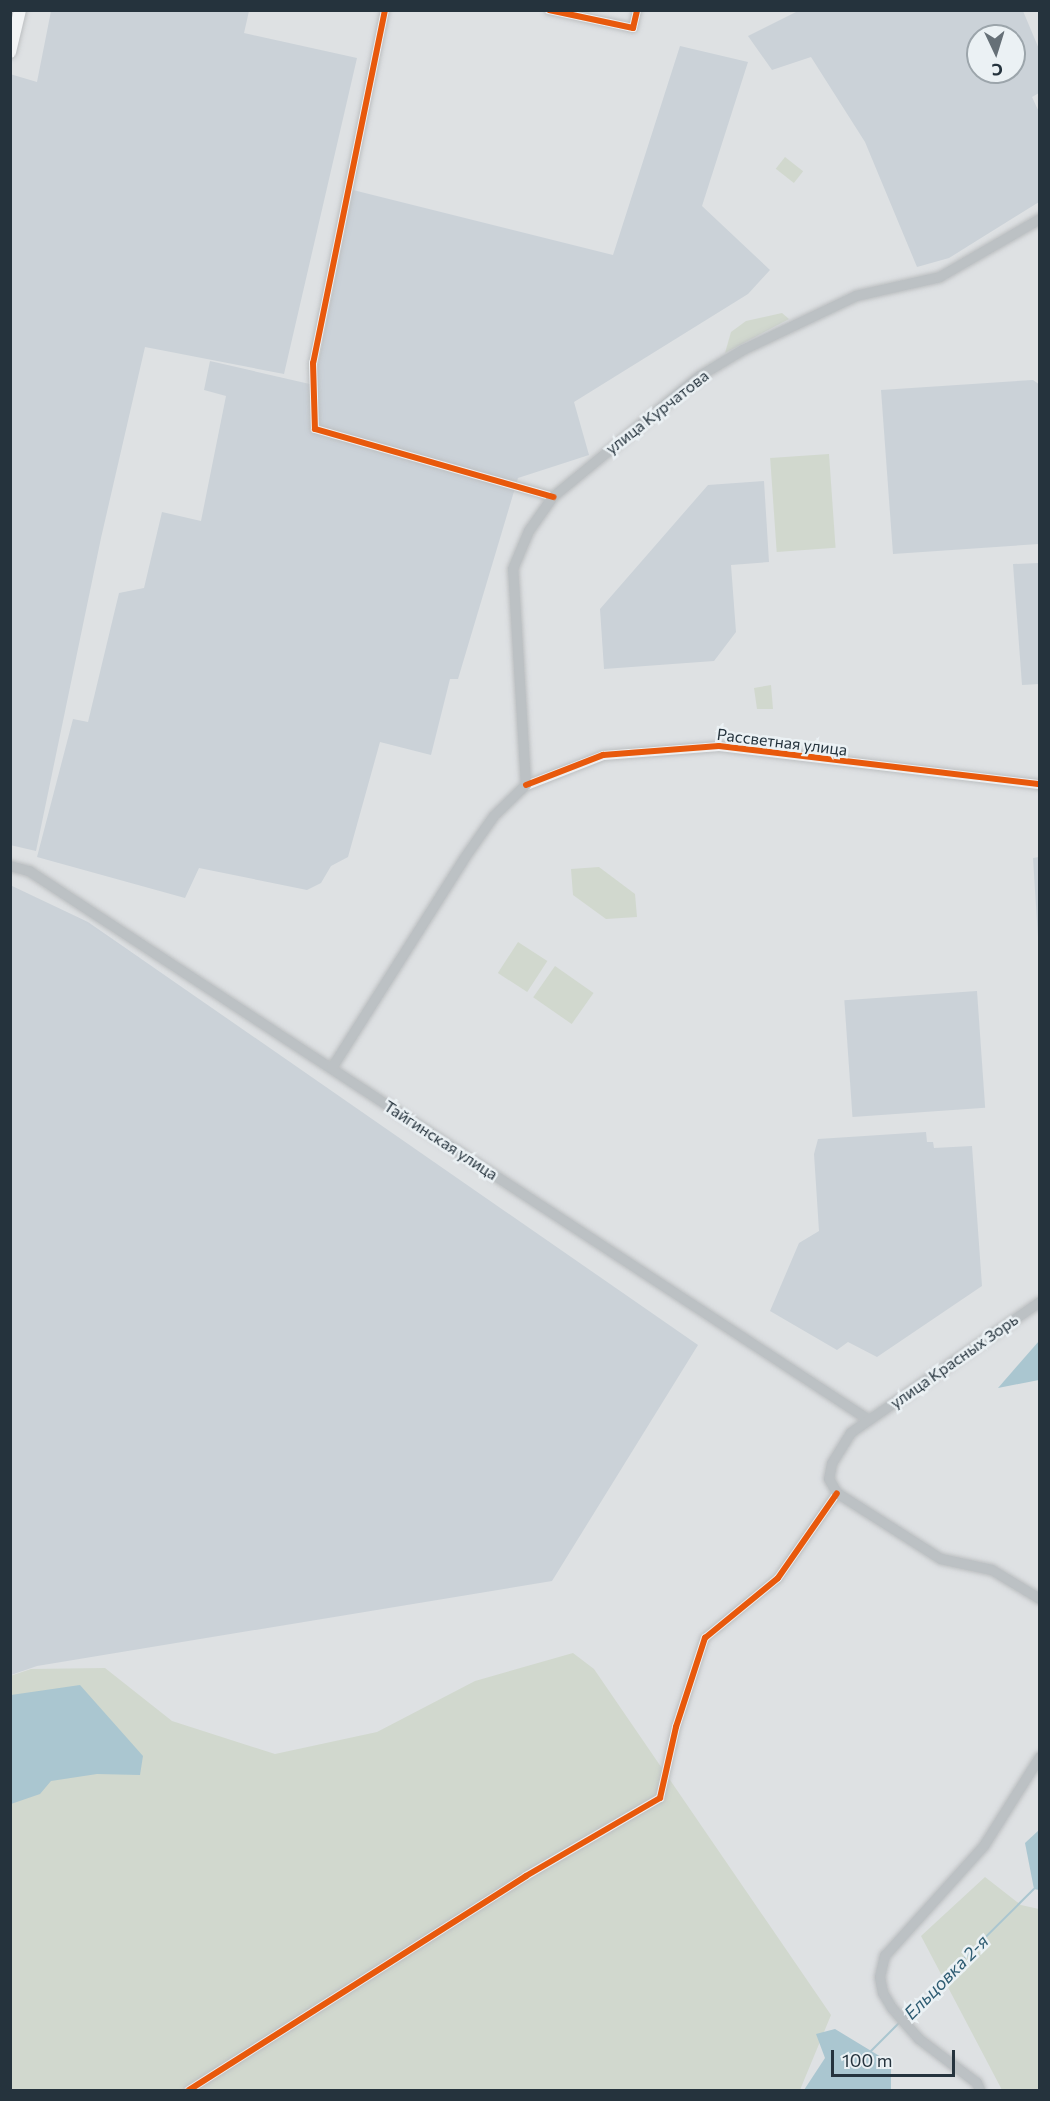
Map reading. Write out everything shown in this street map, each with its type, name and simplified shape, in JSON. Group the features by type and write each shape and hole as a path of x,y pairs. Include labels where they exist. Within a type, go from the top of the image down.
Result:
{"highway":[{"path":"10,52 20,10"}],"main road":[{"name":"улица Курчатова","path":"526,785 513,569 529,531 553,497 700,376 743,350 856,296 940,277 1040,219"},
{"name":"Рассветная улица","path":"332,1068 464,859 494,816 526,785"},
{"name":"Тайгинская улица","path":"10,866 29,871 869,1420"},
{"name":"улица Красных Зорь","path":"837,1492 829,1479 832,1464 851,1434 1040,1302"},
{"path":"837,1492 941,1559 992,1570 1040,1599"},
{"path":"980,2091 977,2083 919,2039 902,2020 883,1993 880,1977 885,1956 984,1846 1040,1757"}],"street":[{"path":"385,10 313,363 315,429 553,497"},
{"path":"549,10 633,28 637,10"},
{"name":"Рассветная улица","path":"526,785 603,755 719,746 1040,784"},
{"path":"189,2091 526,1876 660,1798 676,1727 705,1638 778,1578 837,1492"}],"shaded area":[{"path":"51,11 249,11 244,33 357,58 284,374 145,347 101,538 36,851 10,845 10,74 37,82"},
{"path":"798,11 1023,11 1039,49 1039,93 1032,97 1039,112 1039,202 949,258 917,267 865,142 811,57 772,70 748,36"},
{"path":"680,46 748,62 702,206 770,270 748,294 574,402 589,455 518,478 458,679 450,679 431,755 380,742 348,857 331,866 321,883 307,890 199,868 185,898 37,857 73,719 88,722 119,593 144,588 162,512 201,521 226,396 204,390 210,361 314,385 353,190 613,255"},
{"path":"785,157 803,171 794,183 776,169"},
{"path":"782,313 789,319 725,353 731,332 746,321"},
{"path":"1033,380 1040,385 1039,544 893,554 881,390"},
{"path":"829,454 836,548 777,552 770,458"},
{"path":"764,481 769,562 731,565 736,632 714,661 604,669 600,609 708,485"},
{"path":"1039,563 1039,684 1022,685 1013,564"},
{"path":"771,685 773,709 757,709 754,688"},
{"path":"1040,857 1039,953 1033,858"},
{"path":"599,867 635,894 637,917 606,919 573,895 571,869"},
{"path":"10,885 88,922 698,1345 552,1581 37,1666 11,1675"},
{"path":"518,942 547,961 527,992 498,973"},
{"path":"555,966 594,993 572,1024 533,997"},
{"path":"977,991 985,1108 852,1117 844,1000"},
{"path":"926,1132 927,1142 933,1142 934,1148 972,1146 982,1286 877,1357 848,1342 837,1350 770,1311 799,1243 819,1231 814,1154 818,1139"},
{"path":"573,1653 594,1669 831,2015 800,2090 11,2090 10,1676 31,1669 105,1668 172,1721 275,1754 377,1732 475,1681"},
{"path":"985,1877 1021,1905 1039,1909 1039,2090 1002,2090 921,1936"}],"water":[{"path":"1039,1341 1039,1380 998,1388"},
{"path":"80,1685 143,1756 140,1775 97,1774 51,1781 40,1794 11,1804 11,1695"},
{"path":"1039,1830 1039,1890 1034,1889 1025,1843"},
{"path":"835,2029 891,2063 891,2090 804,2090 825,2058 816,2034"}],"waterway":[{"name":"Ельцовка 2-я","path":"904,2018 1034,1889"},
{"name":"Ельцовка 2-я","path":"870,2052 900,2022"}],"cycle path":[{"path":"385,10 313,363 315,429 553,497"},
{"path":"549,10 633,28 637,10"},
{"path":"526,785 603,755 719,746 1040,784"},
{"path":"189,2090 526,1876 660,1798 676,1727 705,1638 778,1578 837,1493"}]}
